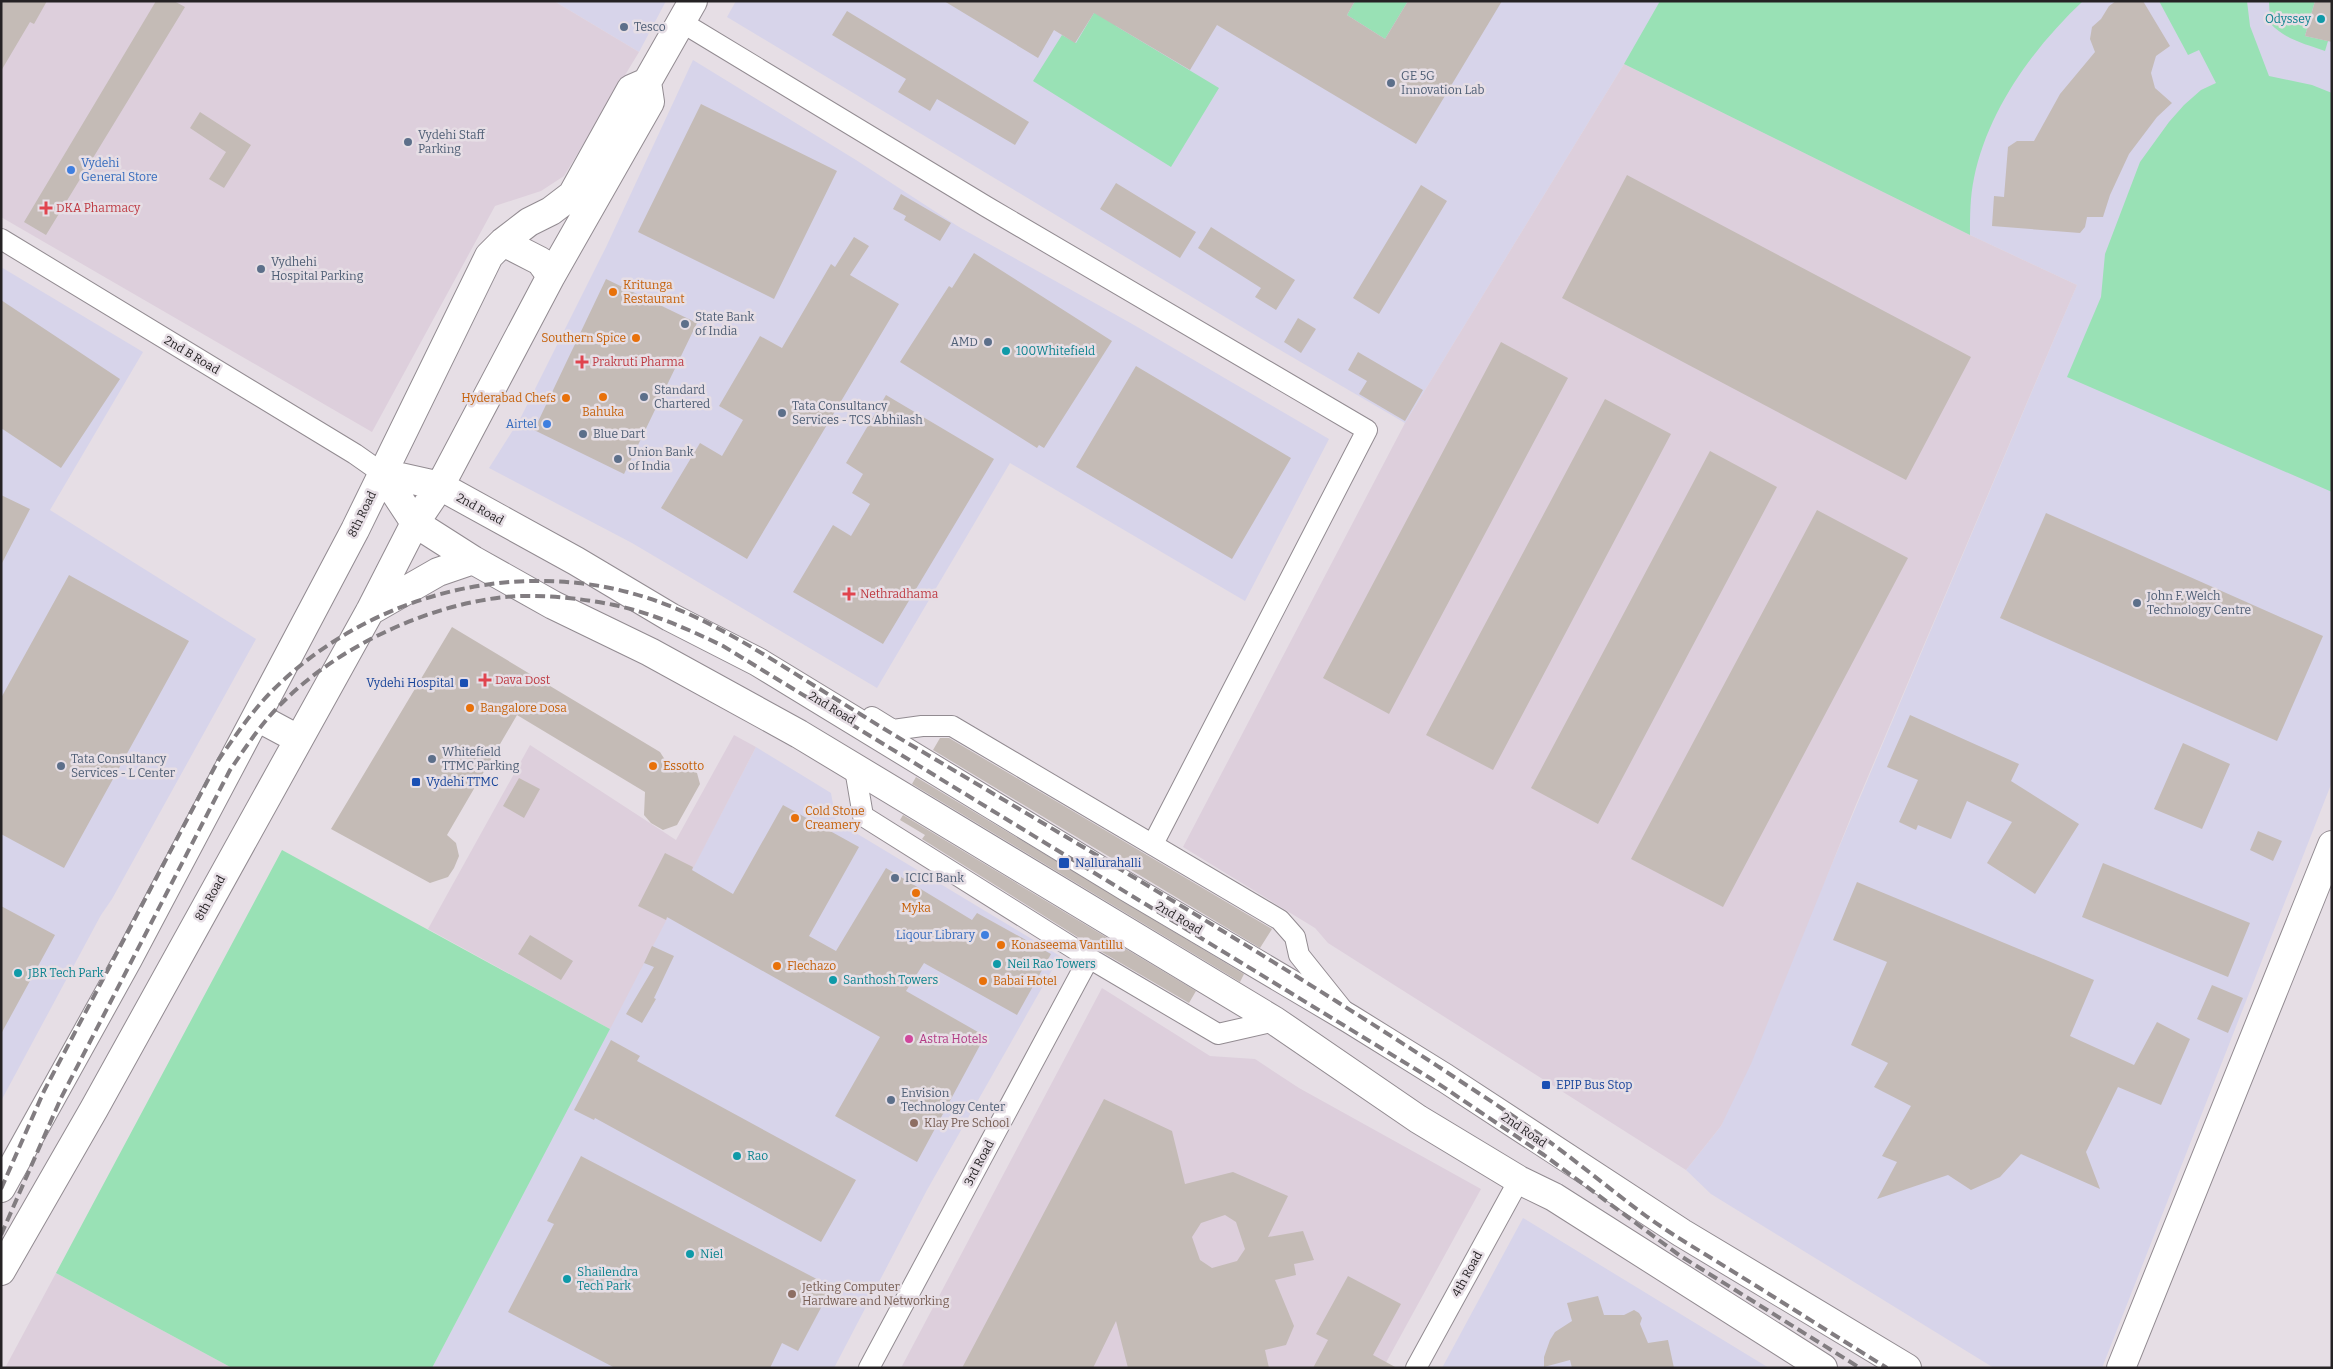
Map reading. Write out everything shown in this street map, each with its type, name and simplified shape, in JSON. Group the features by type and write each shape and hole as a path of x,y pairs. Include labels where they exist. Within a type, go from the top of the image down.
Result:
{"main road":[{"path":"646,82 688,12"},
{"name":"8th Road","path":"1,1188 128,959 257,717 361,518 489,256 503,242 529,222 551,211 572,195 630,88 646,82 650,102 551,276 440,486 415,523 370,612 94,1109 1,1271"},
{"path":"551,211 578,231"},
{"path":"503,242 540,261 551,276"},
{"path":"382,473 415,523 473,560 553,605 667,662 798,734 1275,1022 1418,1119 1519,1180 1554,1198 1823,1368"},
{"name":"2nd Road","path":"382,473 440,486 689,626 758,662 1127,887 1350,1019 1445,1078 1682,1233 1907,1368"},
{"path":"370,612 438,572 473,560"},
{"path":"667,662 689,626"},
{"path":"257,717 298,739"},
{"path":"2121,1368 2332,845"}],"street":[{"path":"688,12 987,208 1367,430 1153,844"},
{"name":"2nd B Road","path":"1,239 355,454 382,473"},
{"path":"758,662 790,665 893,730 922,726 952,726 1280,920 1295,937 1299,955 1350,1019"},
{"path":"855,769 862,816 1089,958 1218,1034 1275,1022"},
{"name":"3rd Road","path":"868,1368 1089,958"},
{"name":"4th Road","path":"1416,1368 1519,1180"}],"shaded area":[{"path":"1,1 554,1 639,52 564,176 541,191 495,206 372,432 1,217"},
{"name":"Tesco","path":"554,1 666,1 639,52"},
{"name":"John F. Welch Technology Centre","path":"736,1 2332,1 2332,782 2102,1368 1994,1368 1711,1194 1686,1170 1721,1126 2077,285 1970,235 1624,64 1405,423 1275,347 727,17"},
{"path":"693,60 856,160 959,227 1134,325 1329,439 1245,601 1010,463 877,688 632,543 489,468 520,419 607,245"},
{"path":"1624,64 1970,235 2077,285 1855,807 1751,1064 1721,1126 1686,1170 1328,943 1315,928 1183,847 1405,423"},
{"path":"1,267 143,352 50,510 256,639 112,899 101,915 1,1101"},
{"path":"734,735 756,747 610,1029 428,929 530,745 676,840"},
{"path":"756,747 831,793 836,821 1060,956 927,1190 834,1368 432,1368"},
{"path":"1102,988 1210,1056 1255,1059 1299,1088 1481,1189 1383,1368 901,1368"},
{"path":"1523,1218 1769,1368 1442,1368"},
{"path":"56,1273 232,1368 5,1368"}],"green space":[{"path":"1101,1 1116,26 1219,88 1171,167 1033,81 1062,35 1076,43"},
{"path":"1355,1 1408,1 1385,39 1347,15"},
{"path":"1660,1 2083,1 2030,60 2001,105 1990,128 1974,178 1971,199 1970,235 1624,64"},
{"path":"2159,1 2247,1 2250,26 2269,76 2312,85 2332,93 2332,492 2067,377 2101,297 2105,254 2140,162 2184,105 2201,90 2216,83 2199,50 2188,55"},
{"path":"2269,1 2315,1 2305,36 2328,41 2325,51 2295,40 2276,29 2270,23"},
{"path":"282,850 610,1029 432,1368 232,1368 56,1273"}],"building":[{"path":"1,1 47,1 34,24 30,22 1,71"},
{"path":"156,1 174,1 185,7 46,235 24,222"},
{"path":"944,1 1355,1 1347,15 1385,39 1408,1 1502,1 1416,144 1217,25 1190,70 1094,13 1075,43 1054,30 1038,58"},
{"path":"2116,1 2143,1 2170,46 2156,56 2151,73 2155,88 2172,103 2157,117 2129,154 2110,195 2103,217 2087,217 2085,227 2080,233 1992,226 1994,196 2004,197 2008,147 2017,141 2034,141 2060,94 2095,52 2090,39 2092,27 2101,19 2109,6"},
{"name":"Odyssey","path":"2315,1 2332,1 2332,42 2305,36"},
{"path":"847,11 1029,122 1015,145 937,99 930,111 898,92 906,79 832,35"},
{"path":"701,104 837,171 774,299 638,232"},
{"path":"200,112 251,145 224,188 209,179 226,152 190,128"},
{"path":"1627,175 1971,357 1906,480 1562,298"},
{"path":"1116,183 1196,232 1180,258 1100,209"},
{"path":"1421,185 1447,201 1379,314 1353,298"},
{"path":"901,194 951,223 940,241 904,220 906,216 893,209"},
{"path":"1211,227 1295,280 1276,310 1255,297 1261,288 1198,248"},
{"name":"Tata Consultancy Services - TCS Abhilash","path":"854,237 869,246 850,275 899,304 747,559 661,508 700,443 722,456 743,420 719,406 760,336 782,348 831,264 835,267"},
{"name":"100Whitefield","path":"974,253 1112,341 1044,448 1039,445 1037,448 900,362 949,286 952,288"},
{"path":"606,279 697,323 624,474 534,430"},
{"path":"1,300 120,379 61,468 1,428"},
{"path":"1298,318 1316,329 1301,353 1284,342"},
{"path":"1501,342 1568,378 1389,714 1323,678"},
{"path":"1358,352 1423,390 1405,421 1359,394 1367,381 1348,370"},
{"path":"1136,366 1291,458 1232,559 1076,467"},
{"path":"886,395 994,459 883,644 793,592 833,525 851,536 870,504 852,493 863,474 846,463"},
{"path":"1605,399 1671,434 1493,770 1426,735"},
{"path":"1710,451 1777,487 1598,824 1531,788"},
{"path":"1,495 30,509 1,565"},
{"path":"1817,510 1908,558 1723,907 1631,859"},
{"path":"2046,513 2323,636 2277,741 2000,618"},
{"name":"Tata Consultancy Services - L Center","path":"69,575 189,641 64,868 1,834 1,698"},
{"name":"Whitefield TTMC Parking","path":"452,627 660,752 669,766 686,766 697,773 700,784 677,825 663,830 651,823 644,815 645,792 517,715 447,835 456,843 459,856 448,877 430,883 331,829"},
{"path":"1910,715 2019,764 2011,781 2079,824 2035,894 1987,863 2012,822 1967,801 1951,839 1918,825 1916,830 1899,822 1918,780 1887,767"},
{"path":"940,738 949,738 1272,929 1260,948 933,750"},
{"path":"2183,743 2230,764 2202,829 2154,809"},
{"path":"916,777 1244,974 1240,982 912,784"},
{"path":"519,778 540,789 524,818 503,806"},
{"path":"783,805 859,847 809,936 836,951 886,868 972,920 977,913 1051,954 1017,1015 924,963 906,991 985,1036 917,1162 835,1116 880,1037 667,917 666,920 638,906 665,853 693,867 692,870 733,894"},
{"path":"903,815 1196,991 1189,1003 1095,948 922,839 925,835 900,820"},
{"path":"2258,831 2282,841 2273,861 2250,850"},
{"path":"2103,863 2250,923 2228,977 2082,917"},
{"path":"1857,882 2094,980 2070,1036 2134,1065 2157,1022 2190,1039 2161,1105 2118,1087 2086,1152 2100,1189 2021,1154 2000,1177 1971,1190 1948,1175 1877,1199 1897,1162 1882,1156 1911,1106 1874,1087 1888,1063 1851,1045 1887,962 1833,940"},
{"name":"JBR Tech Park","path":"1,906 55,935 1,1034"},
{"path":"530,935 573,961 561,980 518,954"},
{"path":"652,946 674,956 654,998 656,999 642,1023 626,1014 654,967 644,963"},
{"path":"2212,985 2243,998 2228,1033 2197,1019"},
{"name":"Rao","path":"611,1040 640,1056 637,1061 856,1180 821,1242 595,1118 594,1120 574,1110"},
{"path":"1104,1099 1172,1131 1185,1184 1233,1172 1288,1196 1268,1237 1303,1231 1314,1260 1294,1264 1296,1275 1275,1280 1294,1326 1286,1345 1265,1350 1269,1368 1128,1368 1116,1321 1093,1368 962,1368","holes":["1225,1215 1236,1222 1245,1249 1237,1261 1212,1268 1200,1260 1192,1237 1201,1223"]},
{"path":"581,1156 832,1287 798,1351 782,1343 770,1368 615,1368 508,1312 554,1224 547,1221"},
{"path":"1348,1276 1401,1304 1373,1355 1397,1368 1313,1368 1328,1340 1316,1334"},
{"path":"1598,1296 1604,1315 1624,1315 1634,1310 1639,1313 1642,1318 1640,1324 1648,1343 1668,1340 1674,1368 1572,1368 1570,1360 1544,1367 1544,1357 1550,1340 1555,1332 1572,1321 1567,1303"}],"railway":[{"path":"1,1189 44,1091 219,759 265,698 305,662 339,638 375,618 414,602 454,591 495,584 536,581 578,583 639,595 668,605 749,645 896,736 1185,908 1376,1026 1529,1127 1668,1231 1887,1368"},
{"path":"1,1235 61,1098 230,770 268,718 305,682 330,664 385,632 415,619 445,609 505,597 560,597 642,612 723,646 1430,1078 1544,1155 1679,1255 1860,1368"}],"place":[{"name":"Odyssey","path":"2321,19"},
{"name":"Tesco","path":"624,27"},
{"name":"GE 5G Innovation Lab","path":"1391,83"},
{"name":"Vydehi Staff Parking","path":"408,142"},
{"name":"Vydehi General Store","path":"71,170"},
{"name":"DKA Pharmacy","path":"46,208"},
{"name":"Vydhehi Hospital Parking","path":"261,269"},
{"name":"Kritunga Restaurant","path":"613,292"},
{"name":"State Bank of India","path":"685,324"},
{"name":"Southern Spice","path":"636,338"},
{"name":"AMD","path":"988,342"},
{"name":"100Whitefield","path":"1006,351"},
{"name":"Prakruti Pharma","path":"582,362"},
{"name":"Bahuka","path":"603,397"},
{"name":"Standard Chartered","path":"644,397"},
{"name":"Hyderabad Chefs","path":"566,398"},
{"name":"Tata Consultancy Services - TCS Abhilash","path":"782,413"},
{"name":"Airtel","path":"547,424"},
{"name":"Blue Dart","path":"583,434"},
{"name":"Union Bank of India","path":"618,459"},
{"name":"Nethradhama","path":"849,594"},
{"name":"John F. Welch Technology Centre","path":"2137,603"},
{"name":"Dava Dost","path":"485,680"},
{"name":"Vydehi Hospital","path":"464,683"},
{"name":"Bangalore Dosa","path":"470,708"},
{"name":"Whitefield TTMC Parking","path":"432,759"},
{"name":"Tata Consultancy Services - L Center","path":"61,766"},
{"name":"Essotto","path":"653,766"},
{"name":"Vydehi TTMC","path":"416,782"},
{"name":"Cold Stone Creamery","path":"795,818"},
{"name":"Nallurahalli","path":"1064,863"},
{"name":"ICICI Bank","path":"895,878"},
{"name":"Myka","path":"916,893"},
{"name":"Liqour Library","path":"985,935"},
{"name":"Konaseema Vantillu","path":"1001,945"},
{"name":"Neil Rao Towers","path":"997,964"},
{"name":"Flechazo","path":"777,966"},
{"name":"JBR Tech Park","path":"18,973"},
{"name":"Santhosh Towers","path":"833,980"},
{"name":"Babai Hotel","path":"983,981"},
{"name":"Astra Hotels","path":"909,1039"},
{"name":"EPIP Bus Stop","path":"1546,1085"},
{"name":"Envision Technology Center","path":"891,1100"},
{"name":"Klay Pre School","path":"914,1123"},
{"name":"Rao","path":"737,1156"},
{"name":"Niel","path":"690,1254"},
{"name":"Shailendra Tech Park","path":"567,1279"},
{"name":"Jetking Computer Hardware and Networking","path":"792,1294"}]}
